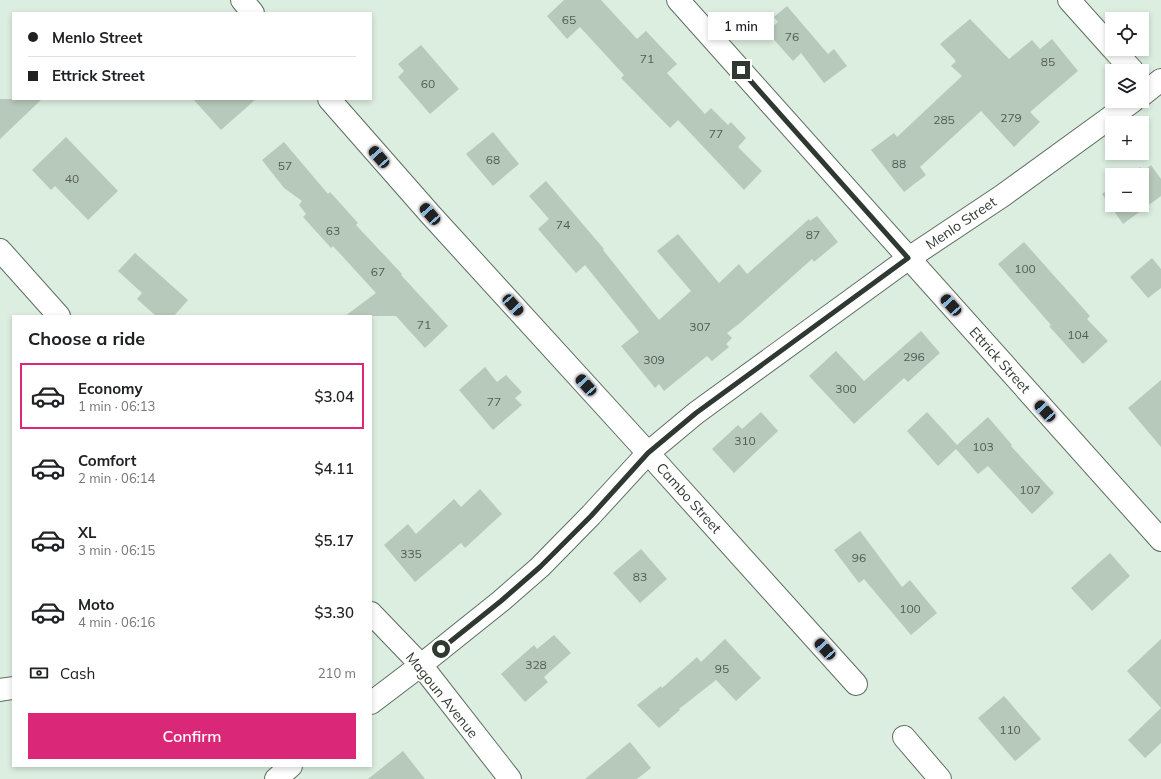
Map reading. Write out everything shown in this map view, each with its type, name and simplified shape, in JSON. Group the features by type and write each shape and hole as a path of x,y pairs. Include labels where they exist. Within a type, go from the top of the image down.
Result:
{"street":[{"path":"242,0 252,12"},
{"name":"Ettrick Street","path":"678,0 1161,540"},
{"path":"1069,0 1105,39"},
{"path":"1120,56 1127,64"},
{"name":"Cambo Street","path":"330,100 430,214 856,684"},
{"name":"Menlo Street","path":"372,702 501,601 540,567 591,516 648,453 696,413 908,258 1002,196 1120,108"},
{"path":"0,250 58,315"},
{"name":"Magoun Avenue","path":"372,614 421,665 510,779"},
{"path":"0,690 12,688"},
{"path":"904,737 940,779"},
{"path":"276,779 290,767"}],"building":[{"path":"564,0 601,0 637,39 646,31 677,64 667,73 705,114 711,108 728,125 731,122 746,138 738,147 762,171 744,190 678,120 670,128 621,78 624,75 580,27 567,39 547,16"},
{"path":"787,6 828,54 834,49 847,66 824,83 801,53 793,61 767,32 778,22 774,17"},
{"path":"970,19 1009,59 1032,40 1040,49 1052,39 1078,71 1030,112 1040,122 1014,147 981,111 920,167 926,175 904,192 871,150 894,133 897,137 962,76 951,66 956,61 940,44"},
{"path":"421,45 459,89 430,114 398,77 404,71 398,64"},
{"path":"0,99 41,100 0,139"},
{"path":"194,100 255,100 221,130"},
{"path":"493,132 519,164 493,186 466,154"},
{"path":"66,137 118,191 88,220 55,186 51,190 32,170"},
{"path":"284,142 328,194 330,192 358,223 356,225 448,326 425,348 396,316 346,315 376,293 333,246 331,248 303,217 306,214 299,205 302,201 284,188 262,160"},
{"path":"1151,165 1161,179 1161,196 1149,205 1149,168 1147,168"},
{"path":"546,181 604,249 603,250 659,320 691,291 657,251 678,234 719,283 739,264 747,274 809,219 810,221 817,216 838,242 814,262 812,259 727,333 732,338 726,344 729,347 712,361 707,356 664,391 659,384 655,388 621,346 639,332 585,265 576,273 538,229 549,219 529,196"},
{"path":"1115,212 1139,212 1123,224"},
{"path":"1024,242 1090,316 1087,319 1108,341 1083,364 1049,326 1051,325 998,264"},
{"path":"135,253 188,300 175,315 155,315 137,299 142,293 118,271"},
{"path":"1152,258 1161,269 1161,288 1148,298 1130,277"},
{"path":"921,331 940,353 908,382 904,378 854,424 809,376 836,351 864,381"},
{"path":"485,367 497,382 506,375 522,392 515,398 522,405 493,430 459,390"},
{"path":"1161,380 1161,447 1128,408"},
{"path":"761,412 778,431 734,473 712,449 738,425 742,429"},
{"path":"927,412 957,445 988,417 1012,445 1011,446 1054,493 1032,514 988,466 978,474 956,449 938,466 907,431"},
{"path":"480,489 502,514 465,548 461,543 415,582 384,545 408,524 416,534 454,499 461,507"},
{"path":"860,531 902,587 910,580 937,613 911,635 864,579 859,583 834,550"},
{"path":"641,549 667,579 640,603 613,573"},
{"path":"1110,553 1130,576 1092,611 1071,588"},
{"path":"554,635 571,653 544,677 548,682 525,702 501,674 534,645 537,649"},
{"path":"725,639 761,678 736,701 716,680 679,709 680,710 659,728 637,705 661,686 662,688 697,657 701,662"},
{"path":"1161,639 1161,708 1127,671"},
{"path":"1004,696 1041,739 1015,761 978,718"},
{"path":"1161,708 1161,743 1145,758 1128,740"},
{"path":"630,742 651,768 637,779 585,779"},
{"path":"403,751 425,779 368,779"}],"route":[{"path":"441,649 501,601 540,567 591,516 648,453 696,413 908,258 741,70"}]}
